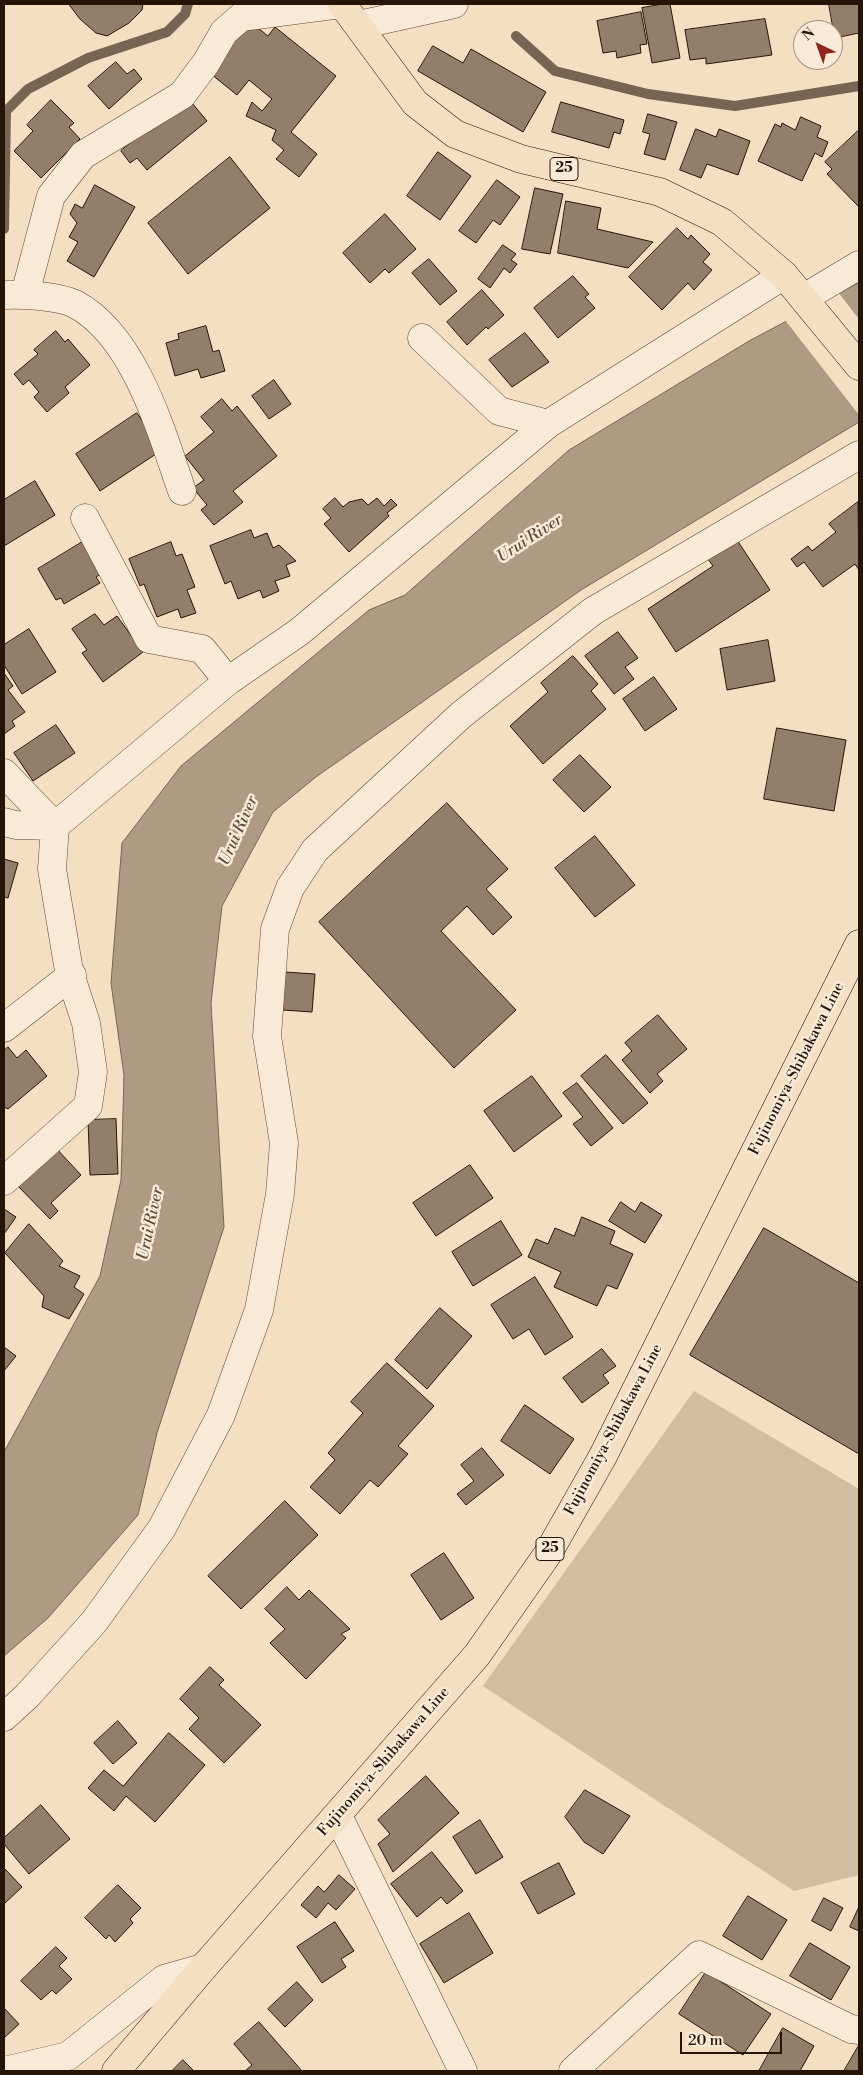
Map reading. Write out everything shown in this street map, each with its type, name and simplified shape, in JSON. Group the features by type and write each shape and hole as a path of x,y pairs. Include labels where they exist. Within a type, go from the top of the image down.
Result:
{"main road":[{"name":"25","path":"342,4 415,102 455,134 521,159 660,192 722,222 784,275 859,366"},
{"name":"Fujinomiya-Shibakawa Line","path":"116,2071 203,1968 477,1655 547,1555 603,1456 859,944"}],"street":[{"path":"182,492 147,391 107,328 74,304 14,295 51,196 83,155 182,95 206,63 224,32 241,17 342,4"},
{"path":"359,25 454,4"},
{"path":"807,302 859,265"},
{"path":"4,822 16,826 55,826 228,681 299,632 548,424 784,275"},
{"path":"422,338 500,411 548,424"},
{"path":"4,1717 26,1696 94,1622 162,1528 221,1415 259,1310 280,1194 284,1143 267,1036 275,929 290,888 315,850 461,715 594,611 859,454"},
{"path":"85,518 149,639 202,649 228,681"},
{"path":"4,773 55,826 52,869 69,971 72,975 86,1023 93,1072 88,1106 4,1181"},
{"path":"4,1028 72,975"},
{"path":"338,1816 463,2071"},
{"path":"573,2071 698,1954 851,2029 859,2030"},
{"path":"4,2071 68,2056 164,1979 203,1968"}],"shaded area":[{"path":"694,1391 859,1489 859,1875 794,1891 483,1686"}],"water":[{"name":"Urui River","path":"859,283 859,422 581,590 316,777 273,812 222,906 211,1003 224,1227 157,1433 138,1515 48,1618 4,1656 4,1452 100,1276 121,1180 124,1075 111,983 122,843 181,766 369,610 405,595 569,450 749,341"}],"pier":[{"path":"838,292 859,319 859,415 785,320"}],"building":[{"path":"69,4 143,4 142,10 129,23 107,36 96,33 80,19"},
{"path":"670,4 680,58 652,63 642,8"},
{"path":"829,4 859,4 859,33 843,36 843,20 832,20"},
{"path":"641,12 647,44 640,45 641,53 617,58 616,51 603,53 597,21"},
{"path":"247,19 268,36 275,27 336,76 291,132 317,154 299,177 276,159 284,150 272,140 276,130 246,116 252,102 262,111 272,99 249,80 237,95 206,70"},
{"path":"765,19 772,55 706,64 706,58 690,60 685,30"},
{"path":"433,46 463,63 471,49 546,92 523,132 418,71"},
{"path":"116,62 127,74 134,69 142,79 109,109 88,86"},
{"path":"187,97 207,121 147,170 137,158 130,163 121,151"},
{"path":"51,100 74,123 69,127 80,139 41,178 14,151 33,131 27,125"},
{"path":"561,102 624,120 620,134 614,132 609,148 552,132"},
{"path":"648,114 677,122 665,160 644,154 650,134 643,132"},
{"path":"801,117 821,126 817,137 828,142 822,157 815,153 802,181 758,161 775,124 781,127 782,123 795,130"},
{"path":"696,129 716,137 719,129 750,141 738,175 707,164 701,178 680,170"},
{"path":"859,130 859,207 827,174 832,169 825,162"},
{"path":"438,152 471,176 440,220 407,196"},
{"path":"230,157 270,208 188,274 148,223"},
{"path":"497,180 520,197 500,225 493,220 476,243 459,231"},
{"path":"95,185 135,207 94,277 67,261 78,242 69,237 77,223 70,214 75,204 82,208"},
{"path":"535,188 563,194 550,254 522,249"},
{"path":"566,201 601,208 597,229 653,242 628,268 558,253"},
{"path":"385,214 416,249 389,273 385,269 370,283 343,253"},
{"path":"677,228 688,239 691,235 710,254 703,262 712,270 694,290 688,283 662,310 629,277"},
{"path":"503,245 516,254 511,260 517,264 510,273 504,268 490,288 478,279"},
{"path":"429,259 457,291 440,305 412,273"},
{"path":"573,276 589,294 585,297 595,308 558,338 534,308"},
{"path":"482,290 504,315 488,329 486,327 467,345 447,322"},
{"path":"206,326 213,352 219,350 225,371 201,378 198,369 175,376 166,343 179,339 178,334"},
{"path":"56,331 65,342 68,339 90,365 65,387 69,393 47,412 34,397 39,392 29,380 23,385 14,374 38,354 34,350"},
{"path":"525,333 549,362 512,387 489,360"},
{"path":"274,380 291,404 269,419 252,396"},
{"path":"222,399 232,411 237,406 277,456 233,491 243,502 214,525 201,510 207,505 193,488 204,480 185,456 214,432 201,417"},
{"path":"137,413 162,450 100,491 76,454"},
{"path":"35,481 55,515 4,546 4,500"},
{"path":"335,498 343,507 349,502 362,499 368,505 377,498 384,506 391,499 397,505 387,513 389,516 349,552 324,524 331,518 323,509"},
{"path":"858,502 859,570 855,564 823,587 804,562 797,567 791,559 808,546 812,551 836,532 829,524"},
{"path":"251,530 254,538 267,533 273,548 279,545 296,561 286,565 290,576 275,581 279,591 263,598 260,590 238,599 231,581 225,584 210,546"},
{"path":"737,540 770,590 676,652 648,609 713,566 708,559"},
{"path":"84,541 103,573 96,577 100,583 64,604 61,598 56,600 38,569"},
{"path":"171,542 176,556 182,554 195,587 187,590 196,613 181,618 178,609 157,617 144,584 140,586 129,559"},
{"path":"95,614 104,625 117,616 143,652 103,682 82,653 87,650 72,629"},
{"path":"29,629 56,672 22,694 4,665 4,645"},
{"path":"618,632 638,658 625,667 634,679 614,694 585,656"},
{"path":"768,640 775,681 727,690 720,649"},
{"path":"573,656 598,684 591,691 606,709 543,764 510,726 548,692 541,683"},
{"path":"4,673 13,686 8,690 25,712 12,721 15,726 4,734"},
{"path":"654,677 677,709 645,731 623,699"},
{"path":"56,725 75,753 33,781 14,753"},
{"path":"777,728 846,740 834,811 764,799"},
{"path":"580,755 611,787 584,812 553,780"},
{"path":"447,803 508,869 486,889 512,917 493,935 467,906 441,931 516,1010 454,1068 319,922"},
{"path":"595,836 635,885 595,917 555,868"},
{"path":"4,859 18,863 8,898 4,897"},
{"path":"285,972 315,974 312,1012 283,1010"},
{"path":"658,1015 687,1049 657,1074 663,1081 650,1093 622,1060 632,1051 625,1043"},
{"path":"8,1047 17,1058 26,1050 47,1076 8,1109 4,1107 4,1051"},
{"path":"606,1055 648,1103 623,1124 581,1076"},
{"path":"532,1076 562,1116 514,1152 484,1111"},
{"path":"577,1083 613,1128 591,1146 573,1124 583,1117 563,1093"},
{"path":"116,1119 118,1174 90,1175 88,1120"},
{"path":"54,1146 81,1175 51,1203 58,1211 50,1219 15,1183"},
{"path":"470,1165 493,1198 436,1236 413,1203"},
{"path":"621,1202 635,1212 641,1202 662,1215 645,1243 609,1221"},
{"path":"4,1209 16,1217 4,1234"},
{"path":"582,1217 615,1231 610,1244 633,1254 617,1289 607,1285 597,1306 554,1287 561,1272 528,1257 536,1239 548,1244 555,1228 574,1236"},
{"path":"501,1221 522,1255 473,1286 452,1252"},
{"path":"29,1224 63,1261 59,1266 80,1276 74,1287 84,1294 69,1319 42,1307 44,1296 5,1253"},
{"path":"764,1228 859,1283 859,1454 690,1355"},
{"path":"535,1277 573,1337 545,1355 529,1329 513,1339 491,1305"},
{"path":"440,1308 472,1336 427,1389 395,1360"},
{"path":"4,1347 16,1356 4,1371"},
{"path":"602,1349 616,1366 603,1375 609,1383 582,1403 563,1378"},
{"path":"387,1363 434,1406 398,1446 408,1454 378,1487 370,1480 340,1514 310,1487 335,1460 328,1453 363,1413 351,1402"},
{"path":"525,1405 574,1439 550,1474 501,1441"},
{"path":"482,1448 504,1475 466,1505 457,1494 474,1481 461,1465"},
{"path":"285,1501 318,1535 241,1609 208,1576"},
{"path":"444,1553 474,1598 441,1620 411,1575"},
{"path":"287,1587 299,1600 309,1590 350,1629 341,1634 346,1638 306,1679 270,1643 285,1629 265,1609"},
{"path":"210,1667 224,1680 219,1685 261,1725 224,1763 189,1729 199,1718 180,1699"},
{"path":"118,1721 137,1743 113,1764 94,1743"},
{"path":"169,1733 205,1765 155,1822 126,1796 114,1811 88,1788 104,1770 123,1786"},
{"path":"426,1776 459,1813 393,1872 378,1844 390,1834 378,1820"},
{"path":"585,1790 630,1816 603,1854 584,1842 565,1817"},
{"path":"41,1805 70,1839 29,1874 4,1844 4,1838"},
{"path":"480,1820 503,1857 476,1874 453,1837"},
{"path":"432,1852 463,1891 447,1904 441,1897 417,1917 391,1884"},
{"path":"559,1863 575,1894 538,1914 521,1883"},
{"path":"4,1868 22,1887 4,1904"},
{"path":"339,1875 355,1889 336,1910 328,1903 316,1918 301,1905 318,1886 324,1892"},
{"path":"118,1885 141,1908 130,1919 133,1923 115,1942 109,1935 106,1939 85,1918"},
{"path":"748,1896 787,1920 762,1960 723,1936"},
{"path":"824,1898 843,1908 831,1931 812,1921"},
{"path":"859,1907 859,1931 850,1927"},
{"path":"469,1913 493,1953 444,1983 420,1944"},
{"path":"335,1922 354,1951 341,1959 346,1967 322,1983 297,1947"},
{"path":"810,1943 850,1967 831,2000 790,1976"},
{"path":"56,1947 67,1958 59,1966 72,1979 56,1994 52,1990 41,2000 21,1981"},
{"path":"706,1972 771,2014 743,2055 679,2014"},
{"path":"297,1982 313,2000 285,2027 268,2009"},
{"path":"4,2008 19,2024 4,2038"},
{"path":"259,2022 302,2071 245,2071 252,2065 234,2044"},
{"path":"783,2028 814,2046 800,2071 759,2071"},
{"path":"859,2045 859,2071 844,2071"},
{"path":"183,2060 194,2071 172,2071"}],"waterway":[{"path":"4,229 6,111 28,89 88,58 167,32 185,14 188,4"},
{"path":"516,36 555,71 648,94 735,106 859,86"}]}
